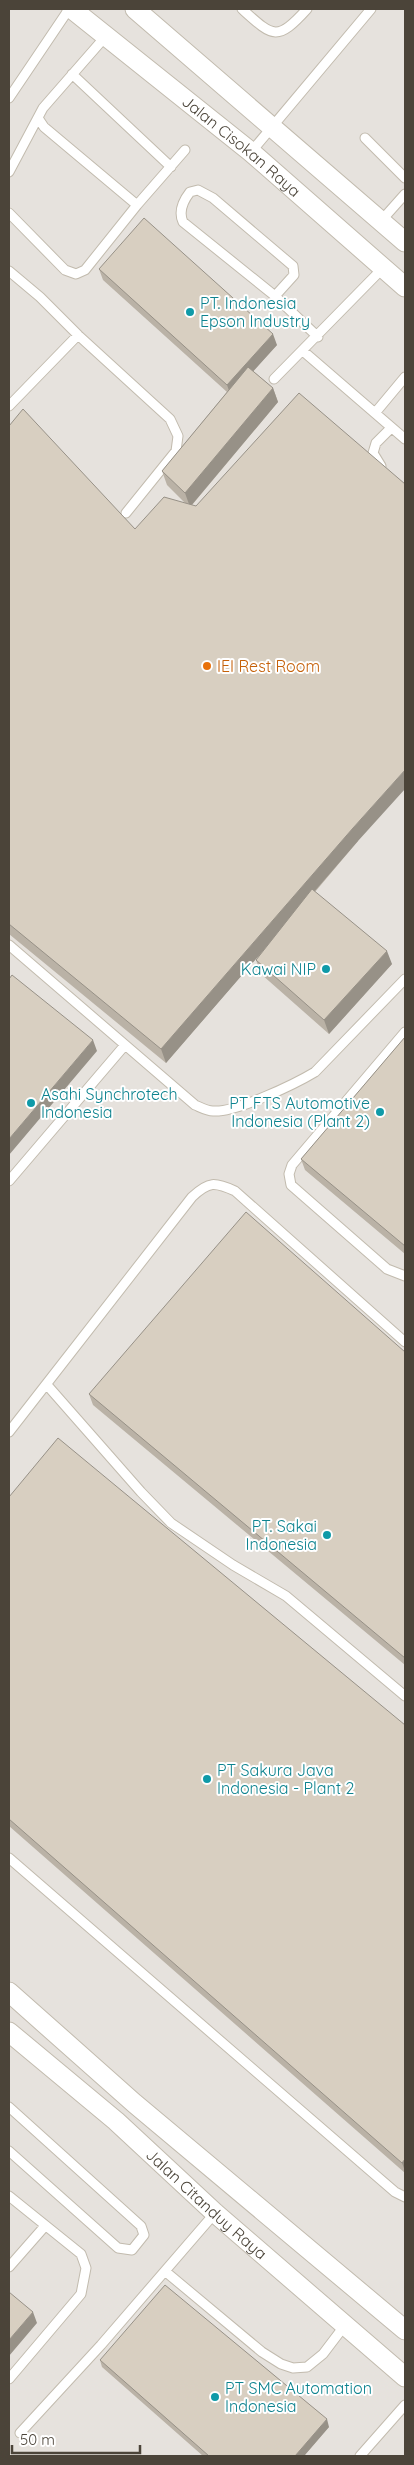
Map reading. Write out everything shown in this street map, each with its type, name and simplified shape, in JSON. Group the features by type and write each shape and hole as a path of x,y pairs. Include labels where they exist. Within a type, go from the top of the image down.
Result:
{"street":[{"name":"Jalan Cisokan Raya","path":"71,9 251,152 405,287"},
{"name":"Jalan Cisokan Raya","path":"135,9 405,242"},
{"name":"Jalan Citanduy Raya","path":"9,1992 134,2103 405,2330"},
{"name":"Jalan Citanduy Raya","path":"9,2032 116,2121 215,2213 405,2377"},
{"path":"116,2121 134,2103"}],"lane":[{"path":"9,98 12,84 71,9"},
{"path":"242,9 274,33 285,30 306,9"},
{"path":"251,152 371,9"},
{"path":"9,172 43,108 105,36"},
{"path":"72,74 171,167"},
{"path":"38,118 44,127 137,205"},
{"path":"365,138 405,178"},
{"path":"9,213 64,270 76,274 85,270 137,205 185,150"},
{"path":"275,296 294,275 293,266 213,198 198,190 190,192 181,208 180,216 183,222 275,296 318,337"},
{"path":"381,221 405,194"},
{"path":"274,379 318,337 383,268"},
{"path":"9,271 40,297 78,335 170,419 178,436 176,451 126,513"},
{"path":"9,406 78,335"},
{"path":"303,351 405,439"},
{"path":"375,413 405,377"},
{"path":"388,472 375,460 373,453 376,443 391,428"},
{"path":"9,945 195,1105 212,1112 228,1110 302,1080 315,1072 405,979"},
{"path":"405,1032 292,1165 289,1174 291,1185 336,1226 387,1269 405,1276"},
{"path":"9,1181 125,1045"},
{"path":"9,1432 192,1197 204,1186 219,1184 235,1191 405,1342"},
{"path":"47,1385 141,1492 171,1523 233,1565 286,1596 405,1696"},
{"path":"9,1858 395,2192 405,2197"},
{"path":"9,2107 141,2226 144,2235 138,2245 132,2250 118,2248 9,2151"},
{"path":"9,2196 81,2254 86,2268 81,2294 9,2379"},
{"path":"20,2433 166,2272 215,2213"},
{"path":"9,2267 44,2226"},
{"path":"166,2272 262,2352 281,2364 293,2368 307,2367 323,2354 345,2325"},
{"path":"360,2456 405,2405"}],"shaded area":[{"path":"9,9 405,9 405,2456 9,2456"}],"building":[{"name":"PT. Indonesia Epson Industry","path":"144,218 273,334 227,385 99,269"},
{"path":"248,367 273,388 185,493 162,471"},
{"name":"IEI Rest Room","path":"299,393 405,484 405,770 161,1049 9,924 9,426 23,409 135,529 164,497 196,506"},
{"name":"Kawai NIP","path":"312,889 387,951 324,1020 256,960"},
{"name":"Asahi Synchrotech Indonesia","path":"12,975 93,1040 9,1139 9,979"},
{"name":"PT FTS Automotive Indonesia (Plant 2)","path":"405,1037 405,1246 301,1159"},
{"name":"PT. Sakai Indonesia","path":"246,1212 405,1352 405,1658 89,1394"},
{"name":"PT Sakura Java Indonesia - Plant 2","path":"58,1438 405,1725 405,2159 402,2163 9,1819 9,1497"},
{"name":"PT SMC Automation Indonesia","path":"165,2285 327,2419 295,2456 209,2456 100,2360"},
{"path":"9,2292 33,2312 9,2340"}],"place":[{"name":"PT. Indonesia Epson Industry","path":"190,312"},
{"name":"IEI Rest Room","path":"207,666"},
{"name":"Kawai NIP","path":"326,969"},
{"name":"Asahi Synchrotech Indonesia","path":"31,1103"},
{"name":"PT FTS Automotive Indonesia (Plant 2)","path":"380,1112"},
{"name":"PT. Sakai Indonesia","path":"327,1535"},
{"name":"PT Sakura Java Indonesia - Plant 2","path":"207,1779"},
{"name":"PT SMC Automation Indonesia","path":"215,2397"}]}
